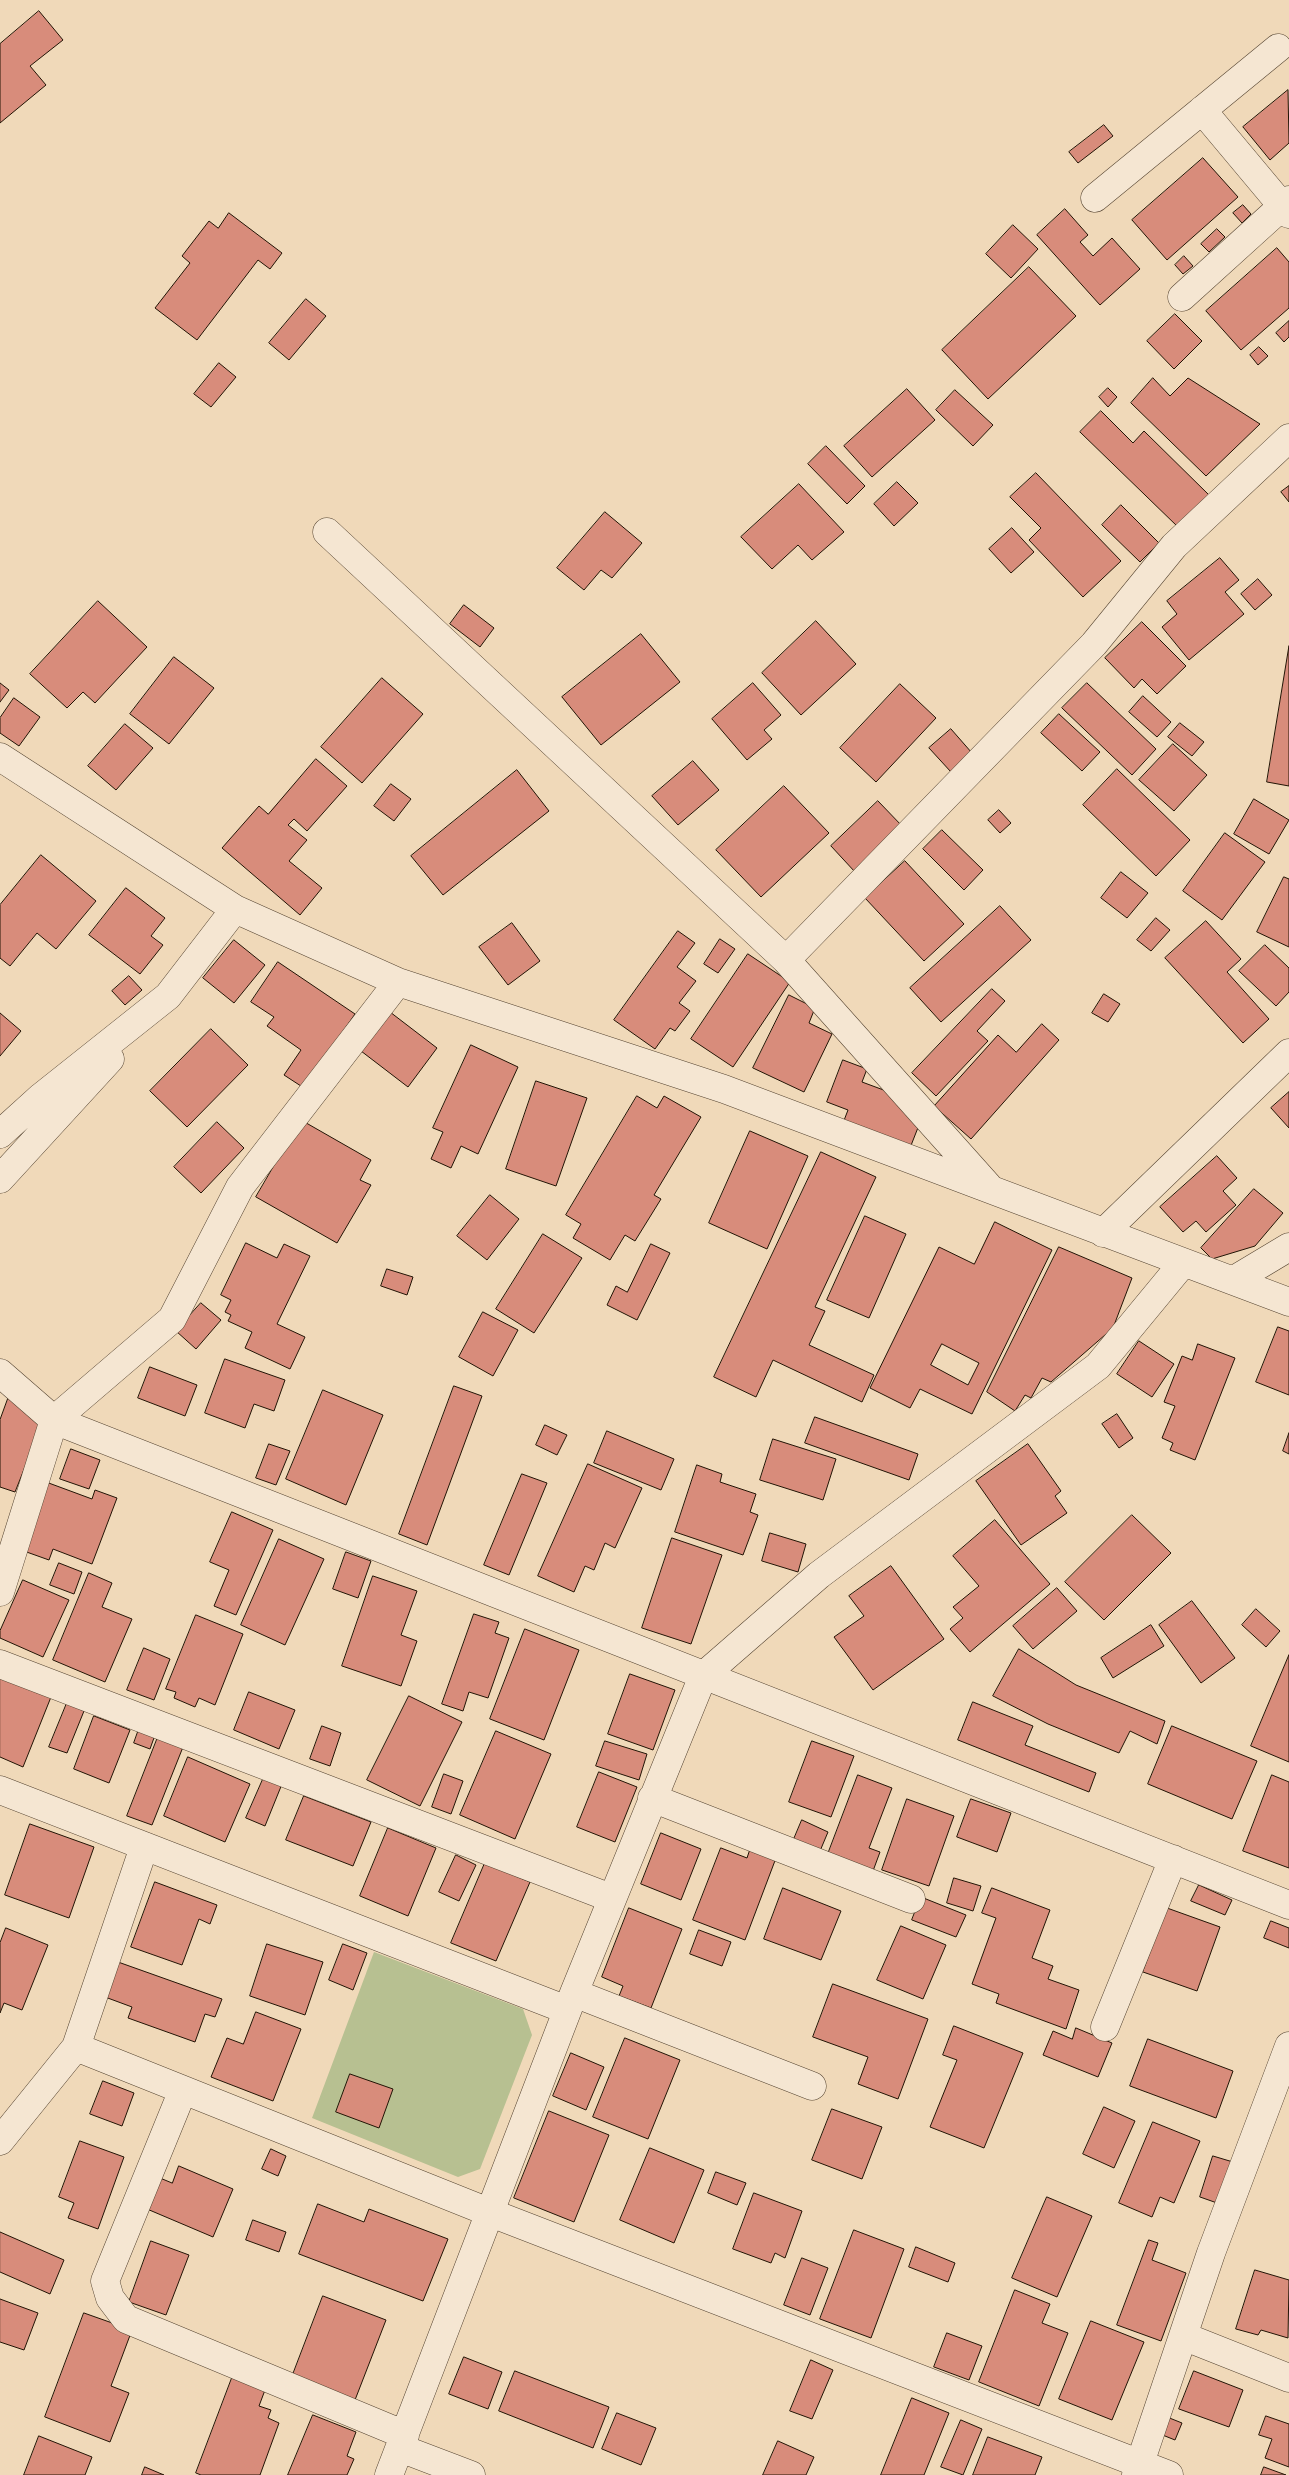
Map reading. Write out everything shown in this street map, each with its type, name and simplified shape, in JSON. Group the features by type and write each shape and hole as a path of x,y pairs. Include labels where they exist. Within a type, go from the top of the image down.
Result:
{"street":[{"path":"1096,198 1278,48"},
{"path":"1182,297 1286,206 1202,110"},
{"path":"786,960 1094,644 1174,546 1289,438"},
{"path":"327,532 786,960 992,1190"},
{"path":"0,757 235,909 398,982 724,1089 1289,1302"},
{"path":"0,1179 168,996 235,909"},
{"path":"0,1592 54,1420 172,1319 240,1187 398,982"},
{"path":"0,1134 40,1097 168,996"},
{"path":"1103,1233 1289,1053"},
{"path":"1234,1280 1289,1247"},
{"path":"390,2475 570,2002 702,1676 819,1575 1098,1366 1183,1262"},
{"path":"0,1374 54,1420 1289,1905"},
{"path":"0,1664 611,1898"},
{"path":"0,1790 144,1846 570,2002 812,2086"},
{"path":"652,1798 911,1899"},
{"path":"0,2141 76,2047 144,1846"},
{"path":"1104,2027 1173,1859"},
{"path":"1138,2469 1211,2253 1289,2046"},
{"path":"76,2047 1138,2469 1169,2475"},
{"path":"183,2090 105,2281 110,2298 126,2319 402,2442 471,2475"},
{"path":"1183,2336 1289,2378"}],"green space":[{"path":"374,1952 523,2009 532,2035 480,2169 458,2177 312,2118"}],"building":[{"path":"39,11 63,40 30,66 46,85 0,123 0,44"},
{"path":"1288,90 1289,143 1270,160 1243,127"},
{"path":"1104,125 1113,136 1078,163 1069,152"},
{"path":"1203,158 1238,197 1167,260 1132,220"},
{"path":"1243,205 1251,214 1242,223 1233,213"},
{"path":"1065,209 1088,235 1080,242 1093,256 1112,238 1140,269 1100,305 1037,235"},
{"path":"229,213 282,253 270,269 258,260 197,340 155,308 190,263 182,256 209,221 218,228"},
{"path":"1013,225 1038,249 1011,278 986,254"},
{"path":"1217,229 1225,237 1209,252 1201,244"},
{"path":"1277,248 1289,262 1289,308 1241,350 1206,311"},
{"path":"1184,256 1193,266 1183,274 1175,265"},
{"path":"1029,267 1076,316 988,399 942,350"},
{"path":"306,299 326,316 289,360 269,343"},
{"path":"1175,314 1202,341 1174,369 1147,341"},
{"path":"1289,321 1289,337 1284,342 1276,333"},
{"path":"1259,347 1268,356 1258,365 1250,355"},
{"path":"219,363 236,377 211,407 194,394"},
{"path":"1153,378 1170,396 1188,378 1260,424 1206,476 1131,403"},
{"path":"1108,388 1117,397 1108,407 1099,397"},
{"path":"907,389 935,420 872,477 844,446"},
{"path":"955,390 993,425 973,446 936,410"},
{"path":"1101,411 1133,443 1144,431 1209,495 1178,527 1080,432"},
{"path":"826,446 865,486 847,504 808,464"},
{"path":"1036,473 1121,561 1083,597 1029,540 1041,528 1010,497"},
{"path":"897,482 918,503 894,526 874,504"},
{"path":"799,484 844,532 812,560 798,545 772,569 741,537"},
{"path":"1289,486 1289,502 1281,492"},
{"path":"1121,505 1159,543 1140,562 1102,525"},
{"path":"605,512 642,543 612,578 601,570 584,590 557,568"},
{"path":"1012,528 1034,552 1011,573 989,549"},
{"path":"1220,558 1239,580 1225,592 1244,614 1189,660 1162,627 1177,614 1167,601"},
{"path":"1258,579 1272,595 1255,610 1241,594"},
{"path":"98,601 147,647 95,703 83,692 67,708 30,674"},
{"path":"464,605 494,628 480,647 450,624"},
{"path":"816,621 856,664 801,715 762,673"},
{"path":"1142,622 1186,666 1157,694 1142,679 1134,688 1105,658"},
{"path":"641,634 680,682 601,745 562,697"},
{"path":"1289,646 1289,786 1267,782"},
{"path":"174,657 214,688 169,744 130,714"},
{"path":"382,678 423,714 362,783 321,747"},
{"path":"0,683 9,690 0,702"},
{"path":"753,683 781,715 764,730 772,739 747,760 712,719"},
{"path":"1087,683 1156,749 1132,775 1062,708"},
{"path":"900,684 936,718 876,782 840,748"},
{"path":"1143,696 1171,722 1157,737 1129,712"},
{"path":"14,698 40,717 19,746 0,733 0,718"},
{"path":"1059,714 1100,752 1082,771 1041,733"},
{"path":"1180,723 1204,742 1192,756 1168,737"},
{"path":"125,724 153,748 116,790 88,766"},
{"path":"951,729 972,753 951,772 929,748"},
{"path":"1173,744 1207,775 1174,811 1139,780"},
{"path":"316,759 347,786 307,831 294,819 288,825 307,840 289,861 322,888 300,915 222,848 259,806 268,814"},
{"path":"693,761 719,790 678,825 652,796"},
{"path":"1117,769 1190,840 1156,876 1083,805"},
{"path":"517,770 549,811 443,895 411,856"},
{"path":"391,784 411,799 394,821 374,806"},
{"path":"784,786 829,833 761,897 716,850"},
{"path":"1254,799 1289,820 1269,854 1234,834"},
{"path":"878,801 903,827 855,872 831,846"},
{"path":"999,810 1011,823 1000,833 988,820"},
{"path":"942,830 983,870 964,890 923,849"},
{"path":"1225,833 1265,862 1222,920 1183,891"},
{"path":"41,855 96,901 56,949 37,933 10,966 0,958 0,905"},
{"path":"905,861 964,924 924,961 865,898"},
{"path":"1121,872 1148,893 1127,918 1101,898"},
{"path":"1284,877 1289,879 1289,947 1257,932"},
{"path":"126,888 165,918 151,936 163,945 140,974 89,935"},
{"path":"1000,906 1031,940 941,1022 910,988"},
{"path":"1156,918 1170,930 1151,951 1137,940"},
{"path":"1206,921 1241,959 1227,972 1269,1019 1243,1043 1165,958"},
{"path":"512,923 540,961 508,985 479,947"},
{"path":"678,931 695,943 677,967 696,981 679,1003 690,1011 675,1031 670,1028 655,1049 614,1020"},
{"path":"720,939 735,949 718,973 704,964"},
{"path":"234,940 265,965 234,1003 203,978"},
{"path":"1265,945 1289,968 1289,992 1276,1006 1239,971"},
{"path":"748,954 790,982 733,1067 691,1039"},
{"path":"278,962 355,1014 304,1088 284,1075 301,1050 267,1026 274,1017 251,1002"},
{"path":"129,976 142,990 125,1005 112,991"},
{"path":"992,989 1005,1001 977,1031 988,1041 936,1096 912,1073"},
{"path":"1104,994 1120,1004 1108,1022 1092,1013"},
{"path":"789,995 815,1008 809,1023 832,1034 804,1092 753,1068"},
{"path":"390,1012 437,1048 408,1087 361,1051"},
{"path":"0,1013 21,1031 0,1056"},
{"path":"1042,1024 1059,1040 971,1139 934,1106 998,1035 1016,1052"},
{"path":"211,1029 248,1065 187,1127 150,1091"},
{"path":"471,1045 518,1067 478,1154 461,1146 451,1168 431,1159 443,1132 433,1128"},
{"path":"843,1060 867,1069 862,1082 889,1092 919,1125 910,1148 843,1123 848,1110 827,1102"},
{"path":"536,1081 587,1098 556,1186 506,1169"},
{"path":"1289,1092 1289,1128 1271,1108"},
{"path":"637,1096 657,1108 664,1096 701,1117 654,1195 661,1199 635,1241 625,1235 610,1260 573,1238 581,1224 566,1215"},
{"path":"301,1120 371,1160 360,1180 371,1185 337,1243 256,1197"},
{"path":"217,1122 244,1148 201,1193 174,1167"},
{"path":"750,1131 808,1156 767,1249 709,1223"},
{"path":"821,1152 876,1177 815,1307 825,1311 809,1345 874,1375 862,1402 773,1360 756,1397 714,1377"},
{"path":"1217,1156 1237,1178 1223,1191 1236,1205 1206,1232 1196,1221 1183,1232 1160,1207"},
{"path":"1254,1189 1283,1213 1255,1246 1212,1259 1201,1248"},
{"path":"490,1195 519,1219 487,1260 457,1236"},
{"path":"865,1216 906,1234 869,1318 827,1300"},
{"path":"995,1222 1052,1250 972,1414 920,1389 910,1408 870,1388 939,1247 974,1264","holes":["942,1344 979,1363 968,1385 931,1365"]},
{"path":"543,1234 582,1258 534,1333 496,1309"},
{"path":"246,1243 277,1258 284,1244 310,1256 277,1324 305,1337 290,1369 245,1348 252,1332 228,1321 231,1315 225,1312 231,1300 221,1295"},
{"path":"651,1244 670,1253 637,1320 607,1305 616,1286 627,1292"},
{"path":"1059,1247 1132,1278 1113,1328 1051,1382 1042,1378 1031,1398 1025,1395 1015,1411 987,1392"},
{"path":"387,1269 413,1277 407,1295 381,1286"},
{"path":"201,1303 221,1320 196,1349 176,1331"},
{"path":"483,1312 518,1330 493,1376 459,1357"},
{"path":"1278,1327 1289,1331 1289,1395 1256,1382"},
{"path":"1139,1341 1174,1364 1152,1397 1117,1374"},
{"path":"1198,1344 1235,1358 1195,1460 1170,1450 1173,1443 1162,1438 1175,1406 1164,1402 1182,1356 1192,1360"},
{"path":"225,1359 285,1380 274,1411 254,1404 245,1428 205,1413"},
{"path":"150,1367 197,1385 185,1416 138,1398"},
{"path":"454,1386 482,1396 427,1545 399,1534"},
{"path":"323,1390 383,1415 346,1505 286,1479"},
{"path":"9,1396 41,1427 15,1492 0,1487 0,1420"},
{"path":"1117,1414 1133,1438 1119,1448 1102,1424"},
{"path":"815,1417 918,1454 909,1480 805,1443"},
{"path":"545,1425 567,1435 557,1455 536,1445"},
{"path":"607,1431 674,1459 661,1490 594,1463"},
{"path":"1289,1433 1289,1454 1283,1451"},
{"path":"773,1439 836,1459 823,1500 760,1480"},
{"path":"269,1444 290,1451 276,1485 256,1478"},
{"path":"1028,1444 1061,1491 1055,1496 1067,1513 1021,1545 976,1481"},
{"path":"71,1449 100,1460 89,1489 60,1479"},
{"path":"588,1464 642,1488 615,1548 605,1543 594,1570 585,1566 574,1592 538,1576"},
{"path":"697,1465 722,1474 720,1482 756,1494 750,1512 758,1515 743,1555 675,1532"},
{"path":"522,1474 547,1483 509,1575 484,1565"},
{"path":"46,1482 92,1499 95,1490 117,1498 92,1564 53,1549 49,1560 21,1550"},
{"path":"232,1512 273,1530 236,1615 214,1606 229,1570 210,1562"},
{"path":"1132,1515 1171,1553 1104,1620 1065,1582"},
{"path":"995,1520 1050,1584 970,1652 950,1629 963,1618 953,1607 979,1586 953,1556"},
{"path":"770,1533 806,1544 798,1572 762,1561"},
{"path":"672,1538 722,1555 691,1644 642,1628"},
{"path":"279,1539 324,1559 285,1645 241,1625"},
{"path":"346,1552 371,1561 358,1598 333,1589"},
{"path":"59,1563 82,1572 74,1594 50,1585"},
{"path":"891,1566 944,1639 873,1690 834,1637 864,1616 849,1596"},
{"path":"89,1573 112,1583 102,1607 132,1619 105,1682 53,1660"},
{"path":"373,1576 417,1591 401,1635 417,1641 401,1686 342,1666"},
{"path":"23,1580 69,1600 43,1657 0,1638 0,1631"},
{"path":"1057,1588 1077,1611 1033,1649 1013,1626"},
{"path":"1192,1601 1235,1658 1201,1683 1159,1625"},
{"path":"1256,1609 1280,1631 1266,1647 1242,1625"},
{"path":"474,1614 499,1622 495,1633 509,1638 488,1698 469,1692 463,1711 442,1704"},
{"path":"196,1615 243,1634 215,1705 199,1698 195,1707 174,1698 176,1692 166,1689"},
{"path":"1151,1625 1164,1646 1113,1678 1101,1658"},
{"path":"525,1629 579,1650 544,1740 490,1719"},
{"path":"144,1648 170,1659 154,1700 127,1690"},
{"path":"1019,1649 1076,1685 1165,1721 1157,1744 1130,1731 1119,1753 1048,1724 993,1696"},
{"path":"1289,1655 1289,1762 1251,1746"},
{"path":"630,1674 675,1690 653,1750 608,1734"},
{"path":"0,1677 51,1697 23,1767 0,1757"},
{"path":"249,1692 295,1710 279,1749 234,1730"},
{"path":"409,1696 462,1722 420,1806 367,1780"},
{"path":"973,1702 1033,1726 1025,1745 1096,1773 1089,1792 958,1740"},
{"path":"67,1703 84,1711 67,1753 49,1747"},
{"path":"94,1716 130,1730 109,1783 74,1769"},
{"path":"322,1726 341,1733 330,1766 310,1759"},
{"path":"1172,1726 1257,1761 1232,1819 1148,1784"},
{"path":"139,1729 155,1735 150,1749 134,1743"},
{"path":"496,1731 551,1754 515,1839 460,1815"},
{"path":"158,1737 183,1747 152,1825 127,1816"},
{"path":"605,1741 647,1754 639,1780 596,1766"},
{"path":"812,1741 854,1756 831,1817 789,1802"},
{"path":"188,1757 250,1784 225,1842 164,1816"},
{"path":"599,1772 637,1787 615,1842 577,1827"},
{"path":"444,1774 463,1781 451,1814 432,1807"},
{"path":"858,1775 892,1788 869,1848 880,1852 873,1871 828,1854"},
{"path":"1272,1775 1289,1782 1289,1868 1243,1851"},
{"path":"264,1777 282,1784 265,1826 246,1818"},
{"path":"304,1796 371,1822 353,1866 286,1840"},
{"path":"907,1799 954,1816 929,1886 882,1870"},
{"path":"971,1799 1011,1813 997,1852 957,1837"},
{"path":"802,1820 828,1832 820,1851 794,1839"},
{"path":"30,1824 94,1847 69,1918 5,1895"},
{"path":"388,1828 436,1848 408,1916 360,1896"},
{"path":"661,1833 701,1849 681,1900 641,1884"},
{"path":"721,1848 747,1858 750,1849 776,1858 745,1940 693,1920"},
{"path":"456,1855 476,1865 459,1901 439,1892"},
{"path":"485,1863 530,1882 496,1961 451,1943"},
{"path":"954,1878 981,1886 973,1911 947,1903"},
{"path":"155,1882 217,1905 210,1924 199,1919 182,1965 131,1947"},
{"path":"1199,1885 1232,1900 1225,1915 1191,1901"},
{"path":"783,1888 841,1911 821,1960 764,1939"},
{"path":"992,1888 1050,1910 1032,1958 1053,1966 1048,1979 1079,1990 1066,2029 996,2003 999,1994 972,1984 996,1918 982,1913"},
{"path":"921,1897 966,1915 956,1937 912,1920"},
{"path":"629,1908 682,1929 651,2008 619,1996 623,1986 602,1977"},
{"path":"1167,1908 1220,1927 1197,1991 1143,1972"},
{"path":"1271,1921 1289,1928 1289,1948 1264,1938"},
{"path":"901,1926 946,1945 923,1999 877,1980"},
{"path":"6,1928 48,1945 22,2010 4,2003 0,2013 0,1943"},
{"path":"699,1930 731,1942 722,1966 690,1954"},
{"path":"267,1944 323,1962 305,2015 250,1996"},
{"path":"343,1944 367,1953 353,1990 329,1980"},
{"path":"118,1962 222,1999 215,2017 205,2014 195,2042 128,2018 132,2007 105,1997"},
{"path":"833,1984 928,2019 898,2099 858,2084 868,2057 813,2037"},
{"path":"256,2012 301,2029 273,2101 211,2077 227,2038 243,2044"},
{"path":"954,2026 1023,2053 984,2148 930,2127 957,2060 943,2055"},
{"path":"1076,2028 1112,2043 1098,2077 1043,2055 1053,2031 1072,2039"},
{"path":"625,2038 680,2060 648,2139 593,2117"},
{"path":"1148,2039 1233,2071 1216,2118 1130,2086"},
{"path":"571,2053 604,2067 586,2110 553,2096"},
{"path":"350,2074 393,2089 379,2128 336,2112"},
{"path":"103,2081 134,2093 122,2126 90,2114"},
{"path":"1104,2107 1135,2121 1114,2168 1083,2154"},
{"path":"832,2109 882,2127 862,2179 812,2160"},
{"path":"549,2111 609,2135 574,2222 514,2198"},
{"path":"1153,2122 1200,2141 1174,2203 1160,2197 1152,2217 1119,2203"},
{"path":"80,2141 124,2157 98,2229 68,2218 74,2203 59,2197"},
{"path":"650,2148 704,2170 674,2243 620,2220"},
{"path":"271,2149 286,2156 278,2176 262,2169"},
{"path":"1213,2156 1233,2162 1220,2204 1200,2197"},
{"path":"179,2166 233,2189 213,2237 147,2209 160,2178 172,2183"},
{"path":"716,2172 746,2183 737,2205 708,2193"},
{"path":"754,2193 802,2211 785,2258 775,2253 771,2263 733,2249"},
{"path":"1047,2197 1092,2216 1057,2297 1012,2278"},
{"path":"318,2204 364,2222 369,2209 448,2239 423,2301 299,2254"},
{"path":"253,2220 286,2232 279,2252 246,2240"},
{"path":"854,2230 904,2249 871,2338 820,2319"},
{"path":"0,2232 64,2260 50,2294 0,2272"},
{"path":"1149,2240 1158,2243 1152,2260 1186,2273 1161,2341 1117,2325"},
{"path":"151,2241 189,2255 166,2315 129,2302"},
{"path":"916,2247 955,2263 948,2282 909,2267"},
{"path":"802,2258 828,2268 810,2315 784,2305"},
{"path":"1255,2270 1289,2280 1288,2338 1261,2330 1258,2335 1236,2329"},
{"path":"1015,2290 1050,2304 1042,2323 1068,2333 1039,2406 979,2382"},
{"path":"323,2296 386,2320 355,2400 292,2377"},
{"path":"0,2299 38,2313 24,2350 0,2342"},
{"path":"84,2313 132,2330 111,2386 129,2393 110,2442 45,2417"},
{"path":"1091,2321 1144,2342 1112,2420 1059,2399"},
{"path":"947,2333 982,2346 969,2380 934,2367"},
{"path":"464,2357 502,2372 488,2409 449,2394"},
{"path":"811,2360 833,2370 812,2419 790,2411"},
{"path":"515,2371 609,2407 593,2448 499,2411"},
{"path":"1194,2371 1243,2390 1229,2427 1179,2409"},
{"path":"232,2378 265,2390 259,2406 271,2410 268,2418 279,2423 260,2475 201,2475 196,2473"},
{"path":"912,2398 949,2413 924,2475 881,2475"},
{"path":"617,2413 656,2428 641,2465 602,2449"},
{"path":"313,2415 356,2432 347,2456 354,2459 347,2475 288,2475"},
{"path":"1266,2416 1289,2424 1289,2467 1265,2458 1272,2439 1259,2435"},
{"path":"1167,2417 1182,2423 1175,2440 1160,2434"},
{"path":"961,2420 982,2429 963,2475 941,2467"},
{"path":"39,2436 92,2457 85,2475 24,2475"},
{"path":"988,2437 1042,2457 1035,2475 973,2475"},
{"path":"778,2441 814,2457 806,2475 763,2475"},
{"path":"145,2467 164,2475 142,2475"},
{"path":"1264,2467 1286,2475 1261,2475"}]}
